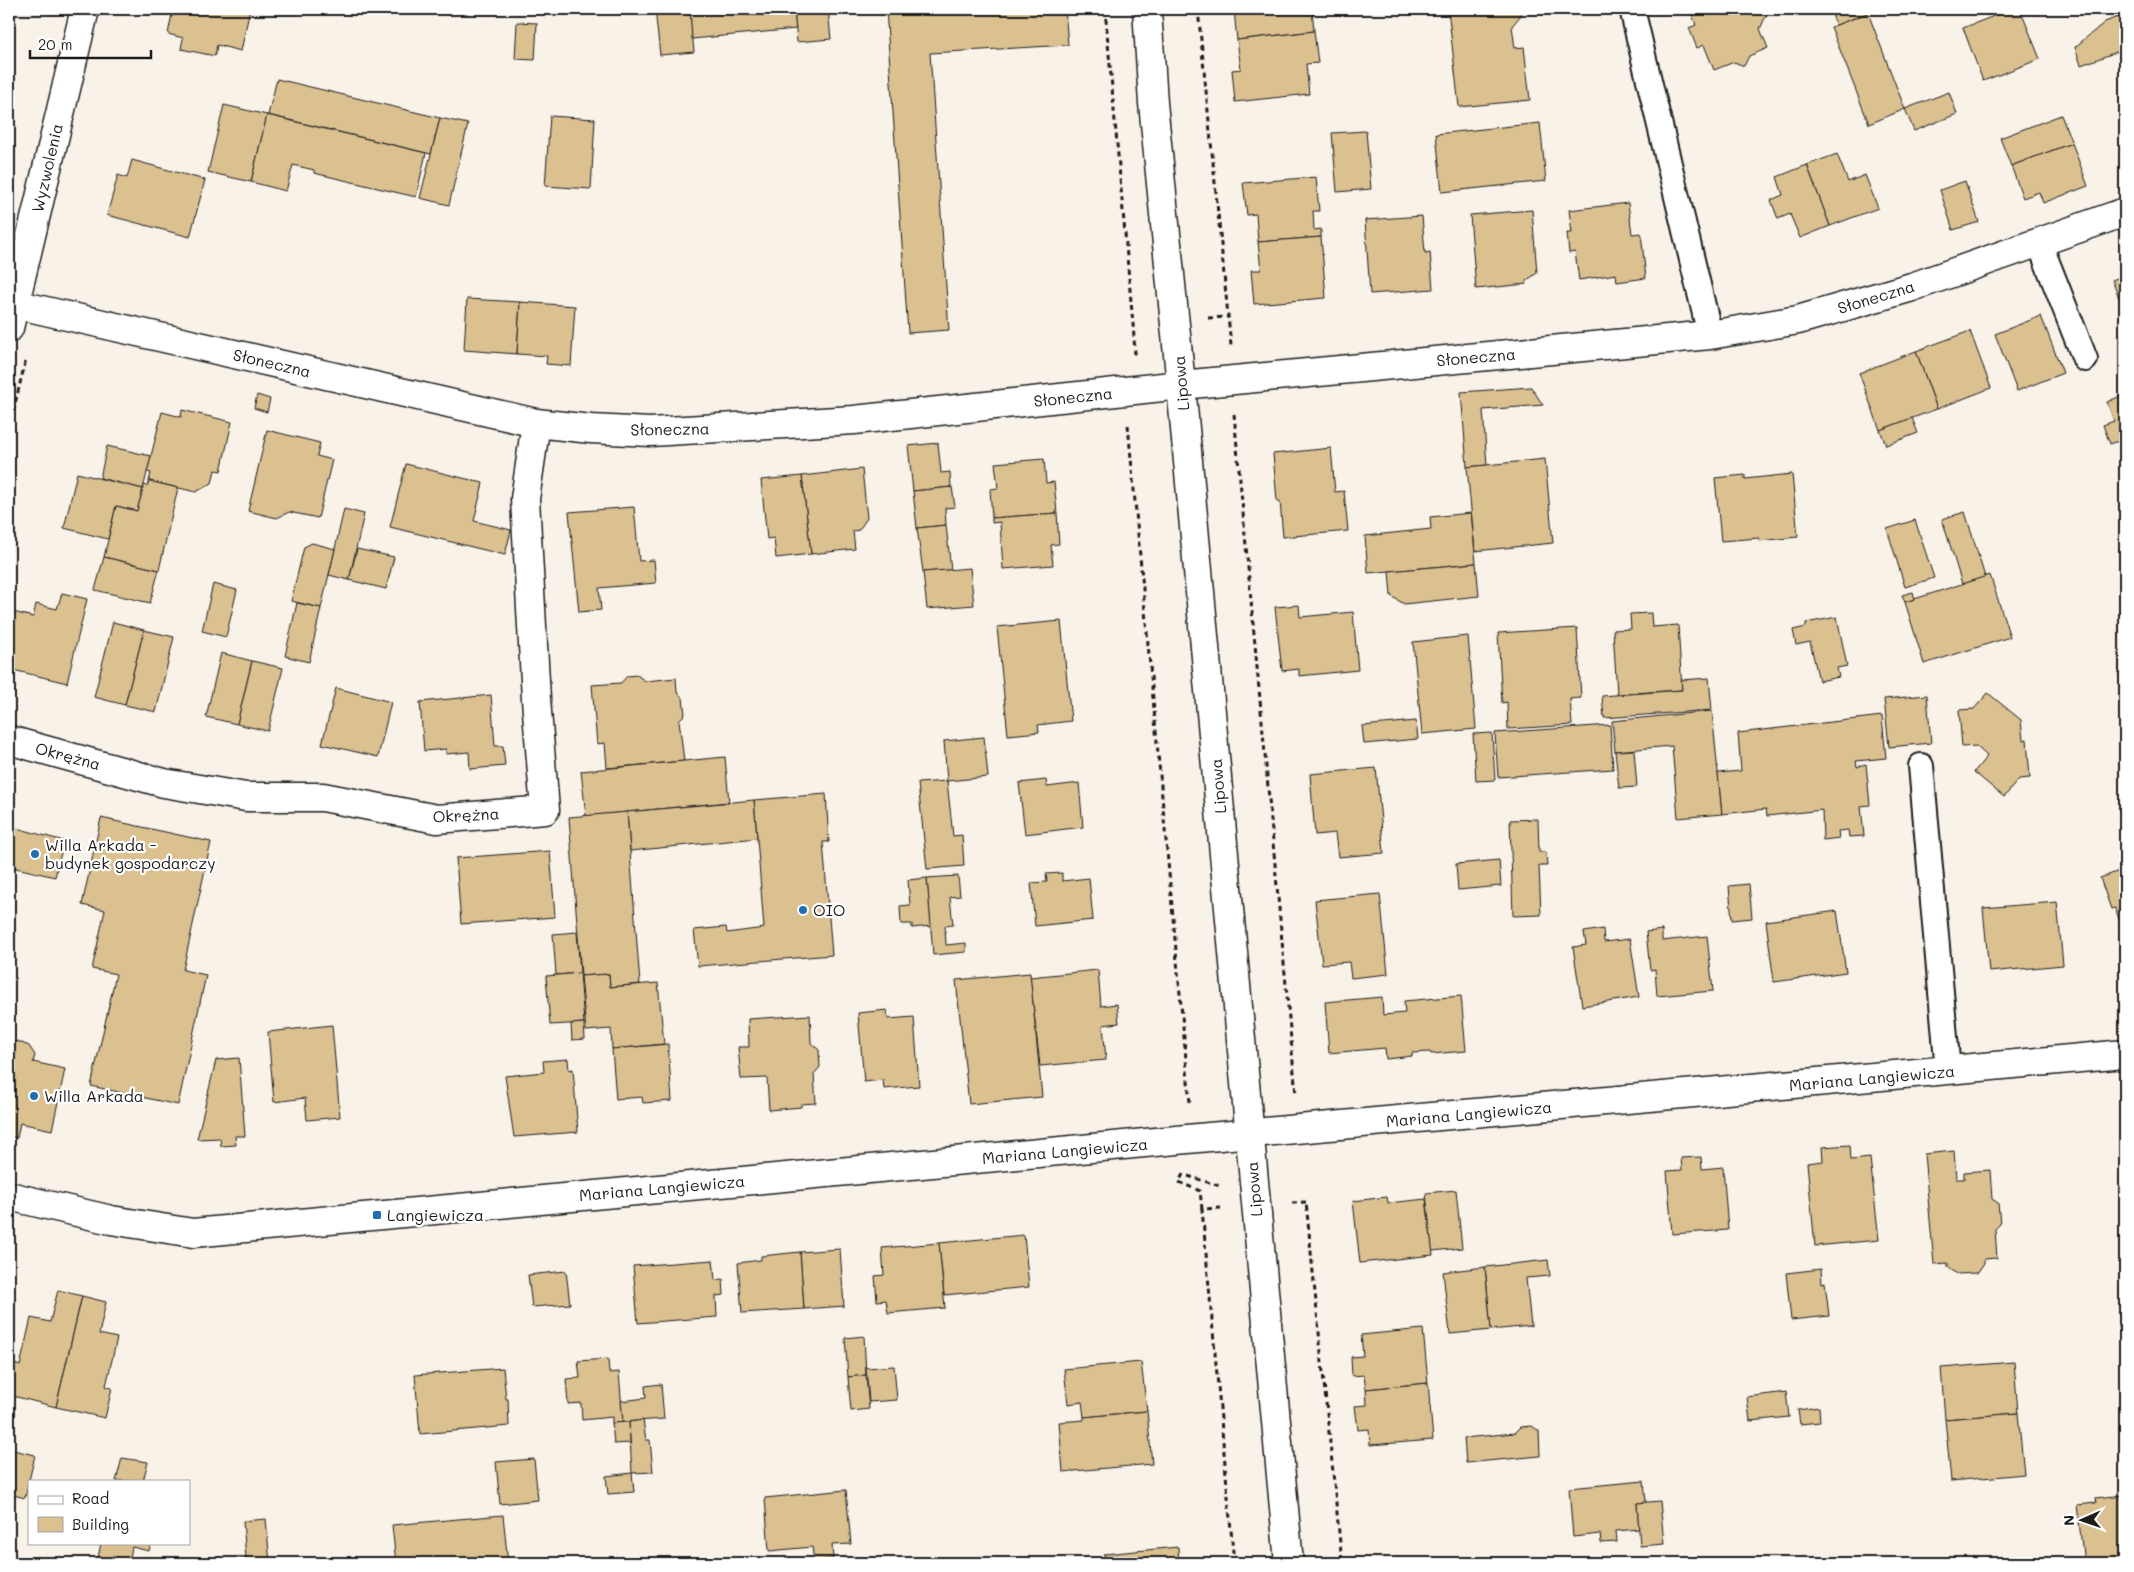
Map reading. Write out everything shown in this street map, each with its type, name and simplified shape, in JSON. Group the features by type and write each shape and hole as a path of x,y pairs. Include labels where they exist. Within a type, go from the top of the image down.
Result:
{"street":[{"name":"Wyzwolenia","path":"12,316 85,9"},
{"name":"Lipowa","path":"1147,9 1153,103 1181,385 1289,1563"},
{"name":"Słoneczna","path":"12,316 536,423 591,429 650,432 854,420 1181,385 1710,335 1798,320 1912,287 2125,212"},
{"name":"Okrężna","path":"9,740 164,782 246,797 323,797 437,819 545,810 536,699 525,499 536,423"},
{"name":"Mariana Langiewicza","path":"9,1196 111,1220 193,1233 2125,1054"}],"lane":[{"path":"1632,9 1710,335"},
{"path":"2039,242 2086,359"},
{"path":"1920,766 1948,1071"}],"path":[{"path":"1105,9 1135,352 1120,366 1125,418 1128,422 1190,1105 1188,1111"},
{"path":"1198,9 1231,349 1245,348 1247,379"},
{"path":"1234,404 1296,1096"},
{"path":"1234,1563 1202,1209 1306,1202 1342,1563"}],"building":[{"path":"173,9 250,9 241,51 217,45 215,56 181,49 183,38 168,34"},
{"path":"325,9 356,9 354,15"},
{"path":"655,9 690,9 694,52 660,55"},
{"path":"690,9 794,9 796,29 692,39"},
{"path":"794,9 828,9 831,39 797,42"},
{"path":"886,9 1065,9 1068,45 930,53 949,330 908,333"},
{"path":"1226,9 1312,9 1314,31 1237,40 1234,11 1227,12"},
{"path":"1448,9 1521,9 1521,15 1512,26 1515,48 1524,47 1530,100 1459,107"},
{"path":"1690,9 1769,9 1760,29 1768,48 1749,56 1744,66 1734,62 1714,70 1704,45 1697,48 1689,28 1696,25"},
{"path":"1830,9 1866,9 1868,13 1836,25"},
{"path":"2012,9 2020,9 2040,59 1983,81 1963,28"},
{"path":"1868,13 1905,109 1869,124 1831,27"},
{"path":"2125,14 2125,49 2081,65 2075,47 2105,22"},
{"path":"517,22 537,23 535,60 515,59"},
{"path":"1314,31 1318,63 1306,64 1309,94 1235,102 1232,70 1241,69 1237,40"},
{"path":"277,79 440,118 431,154 268,115"},
{"path":"1949,92 1957,114 1914,131 1905,109"},
{"path":"224,105 267,115 251,182 208,172"},
{"path":"267,115 426,153 416,197 314,173 314,170 293,165 286,191 251,182"},
{"path":"2061,115 2072,143 2011,166 2000,138"},
{"path":"550,116 595,119 591,189 545,186"},
{"path":"440,118 468,124 449,205 420,198"},
{"path":"1540,123 1546,181 1442,192 1436,134"},
{"path":"1366,131 1371,189 1337,192 1332,133"},
{"path":"2072,143 2088,186 2043,203 2039,192 2023,198 2011,166"},
{"path":"1837,154 1848,182 1865,175 1878,208 1830,226 1807,165"},
{"path":"132,160 205,180 190,237 107,215 118,175 127,178"},
{"path":"1807,165 1830,226 1800,238 1790,214 1778,219 1771,200 1783,195 1777,177"},
{"path":"1316,177 1319,211 1313,211 1314,230 1321,229 1321,237 1258,242 1256,214 1247,215 1243,183"},
{"path":"1965,181 1979,222 1953,230 1940,190"},
{"path":"1628,203 1632,234 1641,233 1646,278 1617,282 1616,274 1579,280 1575,252 1569,253 1567,233 1572,233 1569,210"},
{"path":"1532,210 1537,273 1526,281 1527,284 1476,289 1470,215"},
{"path":"1422,216 1425,253 1430,252 1433,289 1370,294 1365,220"},
{"path":"1321,237 1326,298 1254,304 1251,270 1261,270 1258,242"},
{"path":"2125,275 2125,313 2112,280"},
{"path":"467,299 520,302 517,354 464,350"},
{"path":"520,302 575,306 571,366 546,364 547,356 517,354"},
{"path":"2041,316 2063,373 2017,391 1995,334"},
{"path":"1970,331 1991,388 1937,409 1916,351"},
{"path":"1916,351 1937,409 1880,430 1859,373"},
{"path":"1531,387 1543,405 1483,410 1487,465 1467,467 1461,392"},
{"path":"2125,394 2125,448 2122,440 2110,444 2103,425 2114,421 2107,402"},
{"path":"257,395 270,399 267,412 254,408"},
{"path":"182,410 232,422 221,471 215,470 212,483 196,492 149,481 151,473 147,472 162,412 181,417"},
{"path":"1912,418 1918,433 1886,445 1880,430"},
{"path":"267,430 320,443 317,456 332,460 318,518 289,512 277,518 248,511"},
{"path":"938,443 941,473 950,472 951,487 913,491 908,446"},
{"path":"107,446 151,456 143,489 100,478"},
{"path":"1331,448 1335,492 1344,491 1348,531 1283,537 1280,501 1277,501 1273,454"},
{"path":"1044,459 1046,483 1054,482 1057,513 992,518 990,489 998,488 995,463"},
{"path":"1545,459 1553,543 1475,551 1467,467"},
{"path":"406,464 483,483 474,521 511,530 505,555 390,527"},
{"path":"862,469 867,518 859,530 853,531 855,549 811,554 802,476"},
{"path":"77,473 143,489 137,511 116,506 108,539 64,528"},
{"path":"1792,474 1798,537 1759,541 1759,538 1721,541 1715,478 1745,475 1745,479"},
{"path":"802,476 811,554 776,558 774,538 767,539 761,480"},
{"path":"149,481 178,488 159,570 104,557 116,506 137,511 144,485 147,486"},
{"path":"952,487 955,507 945,508 946,525 917,528 913,491"},
{"path":"634,507 639,561 654,560 656,583 599,588 601,610 579,612 569,512"},
{"path":"344,509 364,514 349,580 329,575"},
{"path":"1965,512 1985,577 1962,584 1942,519"},
{"path":"1057,513 1059,544 1051,545 1053,565 1003,569 1000,522 992,523 992,518"},
{"path":"1471,513 1476,563 1368,573 1365,536 1431,529 1430,517"},
{"path":"1915,520 1934,578 1905,587 1887,529"},
{"path":"946,525 951,570 923,572 917,528"},
{"path":"312,543 335,549 321,608 291,601 304,547"},
{"path":"357,549 394,557 386,589 349,580"},
{"path":"104,557 159,570 150,603 95,590"},
{"path":"1476,563 1479,596 1404,604 1391,596 1389,571"},
{"path":"970,568 974,605 927,609 923,572"},
{"path":"1990,575 2010,637 1924,664 1905,602"},
{"path":"213,584 237,590 226,637 202,631"},
{"path":"1913,592 1915,599 1905,602 1902,595"},
{"path":"62,593 87,599 67,683 9,669 9,611 33,617 36,604 57,609"},
{"path":"297,603 321,608 309,662 285,656"},
{"path":"1299,605 1300,617 1353,612 1358,670 1299,676 1299,669 1282,671 1275,607"},
{"path":"1651,613 1652,627 1678,625 1682,690 1617,694 1613,630 1631,629 1630,614"},
{"path":"1837,617 1847,666 1837,668 1839,677 1819,681 1810,642 1796,645 1793,630 1806,627 1806,623"},
{"path":"1061,621 1071,721 1038,725 1039,732 1008,735 997,627"},
{"path":"113,622 144,630 125,705 94,697"},
{"path":"1577,628 1581,698 1570,699 1572,725 1508,729 1507,702 1502,703 1498,633"},
{"path":"144,630 174,637 156,712 125,705"},
{"path":"1468,636 1476,729 1422,734 1413,642"},
{"path":"221,653 252,661 237,724 206,717"},
{"path":"252,661 283,668 268,731 237,724"},
{"path":"637,675 645,681 676,678 677,692 683,698 685,714 679,720 684,761 607,768 605,743 597,744 592,685 621,683 627,676"},
{"path":"1709,678 1712,710 1604,718 1602,696 1682,690 1681,680"},
{"path":"336,688 391,702 378,757 322,744"},
{"path":"1988,693 2021,720 2023,740 2027,739 2030,778 2019,779 2004,797 1974,772 1987,756 1976,746 1962,747 1959,710 1974,709"},
{"path":"491,695 495,746 503,746 505,766 470,769 469,752 446,754 446,749 424,751 420,702"},
{"path":"1927,695 1931,743 1889,747 1884,699"},
{"path":"1712,711 1722,814 1678,818 1672,746 1615,751 1612,721"},
{"path":"1882,716 1886,758 1856,761 1857,767 1866,764 1870,805 1861,806 1864,836 1849,837 1848,830 1838,831 1839,838 1823,840 1822,810 1767,816 1766,809 1722,814 1718,773 1741,771 1738,733"},
{"path":"1416,721 1418,739 1364,744 1362,726"},
{"path":"1610,725 1613,769 1498,777 1495,733"},
{"path":"1492,733 1495,780 1476,781 1473,734"},
{"path":"984,737 988,777 947,781 944,741"},
{"path":"1634,750 1637,787 1619,788 1615,751"},
{"path":"725,757 729,802 586,816 581,771"},
{"path":"1376,768 1384,853 1338,857 1335,833 1315,835 1310,774"},
{"path":"1046,780 1047,787 1079,783 1083,827 1025,834 1019,783"},
{"path":"947,781 953,836 962,835 964,866 927,869 918,783"},
{"path":"826,794 829,842 823,842 832,955 698,966 694,930 726,927 727,933 764,928 754,800"},
{"path":"754,800 757,838 630,851 627,812"},
{"path":"627,812 640,984 610,987 609,974 581,976 569,817"},
{"path":"101,818 211,842 183,970 206,975 178,1105 91,1086 116,974 92,969 105,910 82,905"},
{"path":"1538,819 1539,852 1546,852 1547,866 1539,866 1541,915 1513,916 1510,820"},
{"name":"Willa Arkada - budynek gospodarczy","path":"9,826 64,841 55,877 12,867 9,880"},
{"path":"550,851 555,917 461,924 456,858"},
{"path":"1499,860 1501,886 1458,890 1456,864"},
{"path":"2125,869 2125,936 2115,908 2111,909 2100,878"},
{"path":"1062,873 1062,881 1089,878 1093,920 1035,926 1031,883 1047,882 1046,874"},
{"path":"958,876 960,896 950,897 953,925 945,926 946,945 966,943 966,952 933,955 927,878"},
{"path":"927,878 931,926 912,928 912,924 901,924 900,906 910,905 908,880"},
{"path":"1749,884 1752,918 1732,920 1729,886"},
{"path":"1380,894 1388,974 1351,978 1349,962 1322,964 1315,900"},
{"path":"2057,902 2063,965 1989,972 1983,908"},
{"path":"1837,911 1846,972 1774,982 1766,921"},
{"path":"1603,929 1604,942 1630,939 1639,997 1582,1006 1573,947 1586,945 1584,932"},
{"path":"1662,930 1662,941 1707,936 1713,991 1657,996 1655,969 1650,970 1646,932"},
{"path":"577,932 580,973 556,975 553,934"},
{"path":"1098,970 1101,1006 1117,1004 1119,1023 1103,1025 1106,1060 1040,1066 1030,977"},
{"path":"580,973 584,1023 550,1025 546,976"},
{"path":"1030,973 1042,1097 969,1104 956,980"},
{"path":"609,974 610,987 658,983 664,1044 612,1049 611,1029 586,1031 581,976"},
{"path":"1461,996 1466,1051 1431,1054 1430,1052 1412,1053 1412,1056 1386,1059 1385,1048 1329,1053 1325,1002 1382,997 1383,1015 1405,1013 1404,1001"},
{"path":"887,1010 888,1019 914,1017 919,1086 884,1089 883,1080 864,1082 858,1013"},
{"path":"810,1015 811,1043 819,1050 820,1067 814,1074 816,1103 801,1104 801,1107 769,1110 767,1078 741,1079 738,1047 749,1047 748,1019"},
{"path":"584,1023 585,1039 572,1040 571,1024"},
{"path":"332,1025 340,1117 307,1120 305,1098 274,1102 268,1032"},
{"name":"Willa Arkada","path":"17,1041 29,1046 35,1055 33,1062 65,1069 52,1130 20,1123 17,1138 9,1136 9,1045"},
{"path":"668,1044 672,1101 643,1103 642,1097 616,1099 612,1049"},
{"path":"239,1058 245,1136 235,1136 236,1145 221,1146 220,1138 197,1139 216,1060"},
{"path":"568,1059 569,1070 573,1069 578,1132 514,1137 505,1076 544,1072 543,1061"},
{"path":"1850,1145 1851,1160 1870,1158 1879,1240 1815,1246 1807,1163 1823,1161 1822,1147"},
{"path":"1954,1151 1956,1179 1964,1179 1964,1172 1990,1170 1992,1199 1998,1203 2000,1224 1995,1229 1997,1258 1984,1259 1984,1263 1977,1273 1957,1274 1948,1267 1948,1263 1934,1264 1924,1154"},
{"path":"1701,1157 1702,1169 1723,1167 1728,1230 1672,1234 1667,1171 1682,1170 1681,1158"},
{"path":"1456,1190 1462,1248 1432,1251 1426,1193"},
{"path":"1387,1197 1388,1203 1426,1199 1433,1255 1360,1263 1353,1201"},
{"path":"1024,1235 1029,1287 944,1295 939,1243"},
{"path":"939,1243 945,1308 888,1313 886,1300 877,1301 875,1276 884,1275 882,1248"},
{"path":"840,1249 844,1306 804,1309 800,1252"},
{"path":"800,1252 804,1309 742,1313 738,1263 761,1260 761,1256"},
{"path":"713,1260 715,1280 723,1279 724,1295 716,1296 717,1317 638,1323 633,1266"},
{"path":"1548,1260 1550,1276 1526,1278 1531,1326 1491,1330 1485,1267"},
{"path":"1485,1267 1491,1330 1450,1334 1443,1272"},
{"path":"1821,1269 1822,1283 1825,1282 1829,1316 1791,1320 1786,1273"},
{"path":"566,1271 570,1304 532,1307 528,1275"},
{"path":"58,1290 82,1296 56,1407 9,1395 9,1388 15,1364 20,1366 31,1318 50,1322"},
{"path":"82,1296 106,1302 99,1334 117,1338 106,1386 112,1388 105,1418 56,1407"},
{"path":"1423,1329 1428,1383 1366,1389 1364,1375 1352,1376 1351,1357 1363,1356 1361,1335"},
{"path":"864,1336 866,1375 848,1377 845,1338"},
{"path":"608,1359 609,1373 619,1372 623,1422 612,1423 612,1417 582,1420 581,1403 568,1404 566,1379 580,1378 578,1361"},
{"path":"1141,1362 1147,1411 1084,1417 1082,1402 1068,1404 1064,1369"},
{"path":"2014,1362 2018,1413 1945,1419 1941,1368"},
{"path":"894,1366 897,1400 869,1402 866,1368"},
{"path":"503,1368 506,1399 508,1399 509,1426 420,1434 415,1375"},
{"path":"866,1375 869,1409 851,1411 848,1377"},
{"path":"1428,1383 1433,1440 1370,1445 1369,1429 1358,1430 1355,1406 1367,1405 1366,1389"},
{"path":"661,1384 664,1419 623,1422 621,1401 646,1398 645,1386"},
{"path":"1786,1392 1789,1417 1750,1421 1747,1397"},
{"path":"1819,1407 1820,1422 1800,1424 1798,1410"},
{"path":"1147,1411 1152,1464 1063,1472 1059,1422 1084,1420 1084,1417"},
{"path":"2018,1413 2024,1474 1951,1481 1945,1419"},
{"path":"643,1420 646,1440 650,1440 653,1472 632,1473 629,1422"},
{"path":"629,1422 630,1443 614,1444 612,1423"},
{"path":"1532,1426 1539,1431 1540,1456 1466,1463 1464,1438 1514,1433 1520,1427"},
{"path":"9,1449 35,1455 25,1498 9,1494"},
{"path":"122,1458 148,1462 143,1480 116,1480"},
{"path":"534,1459 538,1500 500,1504 496,1462"},
{"path":"632,1473 634,1492 608,1494 606,1476"},
{"path":"1644,1481 1646,1503 1637,1503 1639,1529 1616,1531 1617,1542 1601,1543 1600,1534 1573,1537 1569,1488"},
{"path":"846,1490 851,1544 832,1545 833,1559 814,1561 812,1547 769,1551 765,1498"},
{"path":"2125,1495 2125,1563 2084,1563 2077,1505 2096,1503 2095,1498"},
{"path":"1660,1501 1664,1544 1640,1546 1637,1503"},
{"path":"503,1515 508,1563 396,1563 392,1525"},
{"path":"266,1519 270,1563 229,1563 229,1560 246,1558 243,1521"},
{"path":"101,1544 151,1544 149,1551 132,1547 129,1563 97,1563"},
{"path":"1178,1547 1179,1563 1105,1563 1104,1554"}],"place":[{"name":"Willa Arkada - budynek gospodarczy","path":"35,854"},
{"name":"OIO","path":"803,910"},
{"name":"Willa Arkada","path":"34,1096"},
{"name":"Langiewicza","path":"377,1215"}]}
